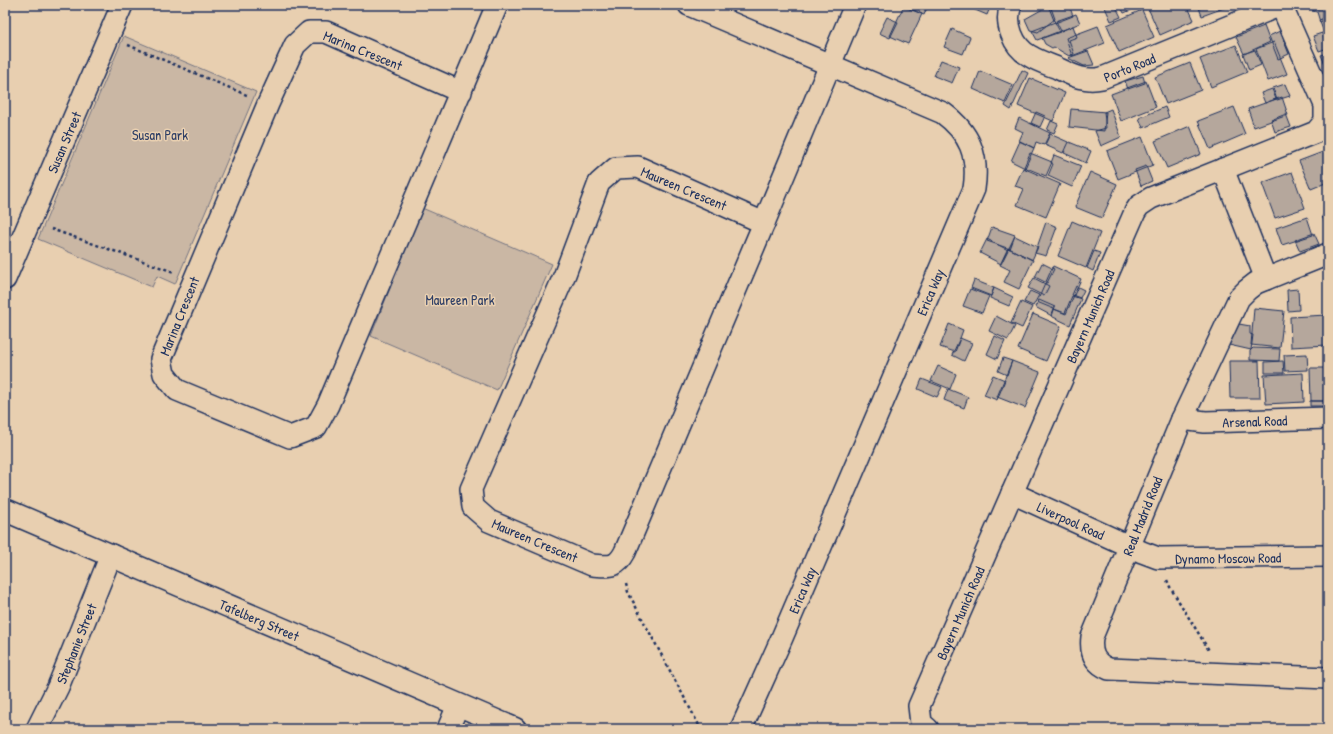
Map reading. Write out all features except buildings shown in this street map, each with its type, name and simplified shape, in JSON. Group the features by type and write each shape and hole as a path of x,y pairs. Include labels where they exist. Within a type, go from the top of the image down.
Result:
{"street":[{"name":"Susan Street","path":"5,279 122,5"},
{"name":"Marina Crescent","path":"461,92 326,32 309,32 294,46 268,104 161,359 164,374 177,390 290,437 316,427 328,405 498,5"},
{"name":"Erica Way","path":"689,5 944,113 958,126 969,141 974,159 976,177 974,188 968,203 781,640 741,729"},
{"name":"Maureen Crescent","path":"764,223 638,167 616,168 599,183 565,274 471,489 473,508 489,521 592,565 609,566 620,562 625,552 764,223 830,65 856,5"},
{"name":"Porto Road","path":"1011,5 1009,11 1009,23 1012,34 1022,50 1030,56 1077,77 1088,80 1102,78 1281,5"},
{"name":"Bayern Munich Road","path":"928,729 921,723 919,706 1135,212 1139,206 1150,198 1316,132 1325,121 1325,105 1281,5"},
{"path":"1223,169 1266,279"},
{"name":"Real Madrid Road","path":"1328,254 1266,279 1247,290 1239,298 1182,420 1092,638 1091,646 1092,654 1096,661 1109,669 1328,678"},
{"name":"Arsenal Road","path":"1182,420 1205,422 1328,418"},
{"name":"Liverpool Road","path":"1012,493 1130,546"},
{"name":"Tafelberg Street","path":"5,510 515,729"},
{"name":"Dynamo Moscow Road","path":"1130,546 1158,558 1328,556"},
{"name":"Stephanie Street","path":"37,729 58,687 111,555"},
{"path":"448,729 458,705"}],"path":[{"path":"127,45 268,104"},
{"path":"48,228 194,279"},
{"path":"1158,558 1170,587 1223,674"},
{"path":"624,578 628,592 701,729"}],"green space":[{"name":"Susan Park","path":"124,36 256,92 175,284 157,276 152,287 38,239"},
{"name":"Maureen Park","path":"422,208 552,264 497,390 371,336"}]}
